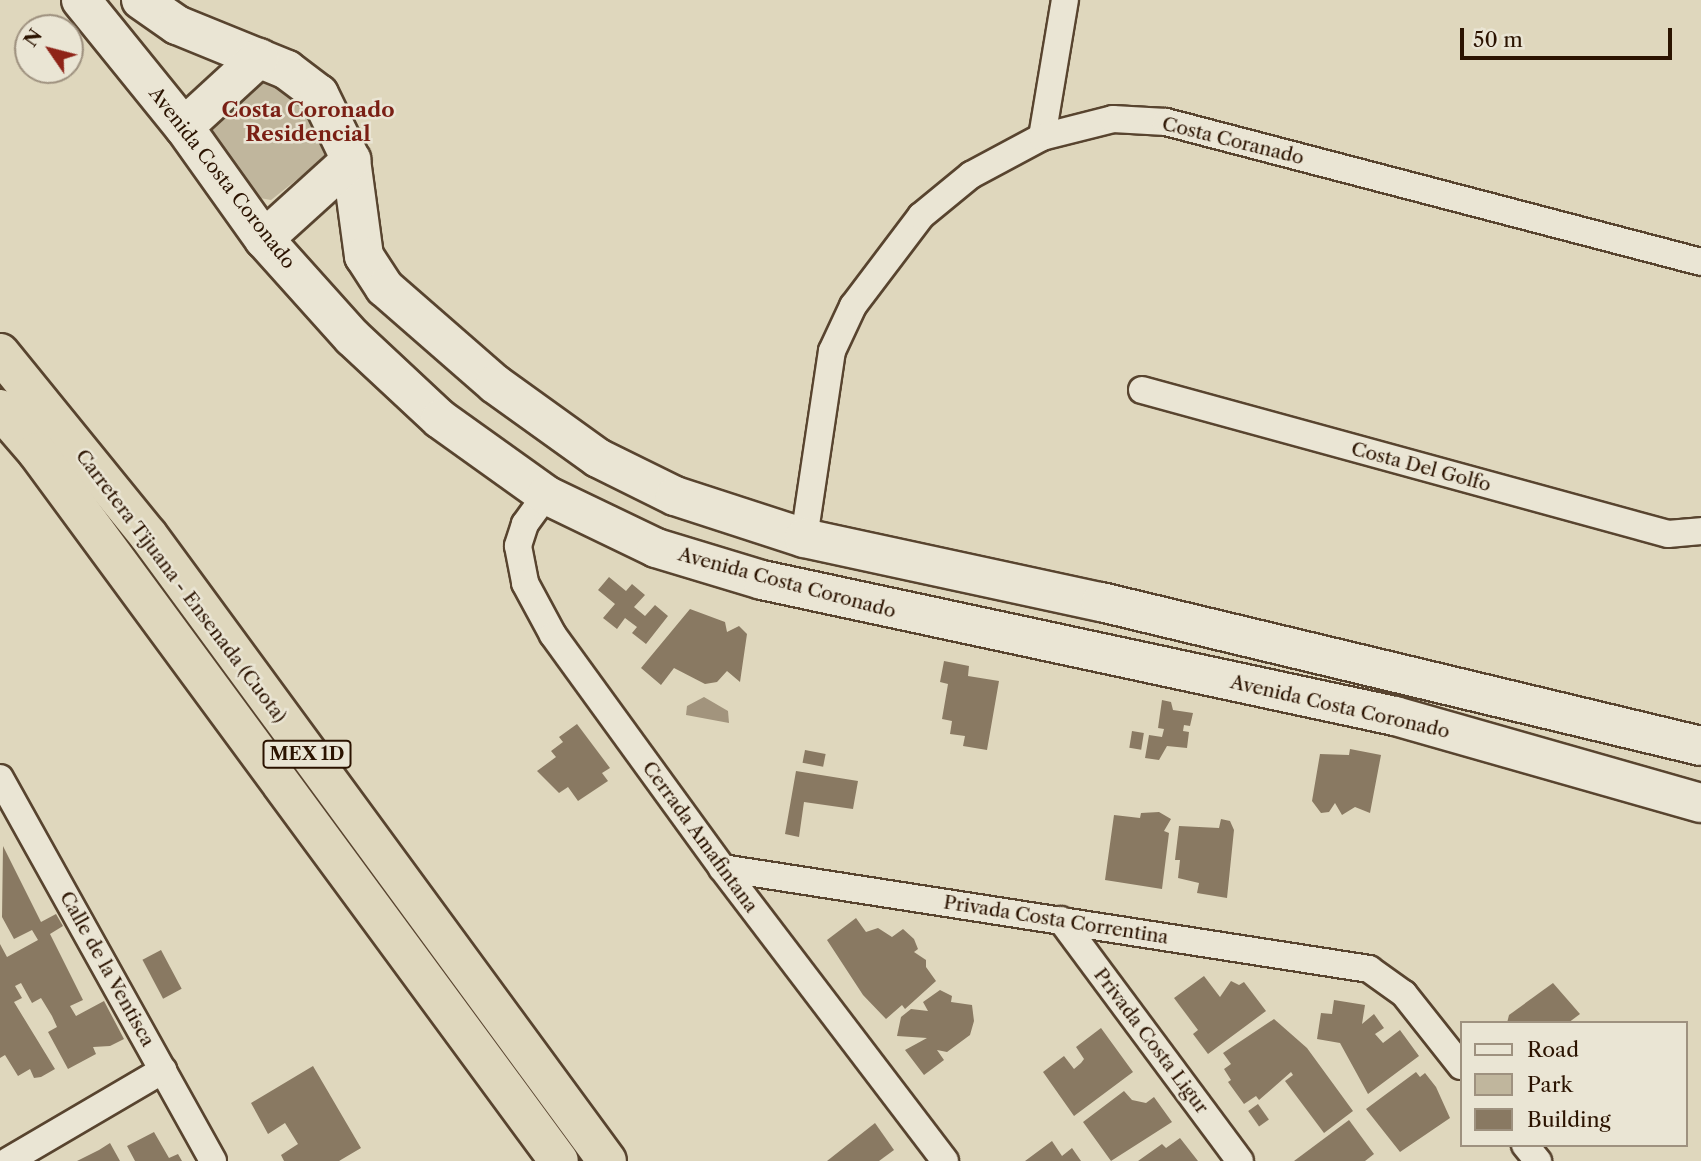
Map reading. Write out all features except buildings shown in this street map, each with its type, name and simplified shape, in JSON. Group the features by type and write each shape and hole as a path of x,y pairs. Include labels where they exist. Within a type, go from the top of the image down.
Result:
{"highway":[{"name":"Carretera Tijuana - Ensenada (Cuota)","path":"0,353 148,535 607,1161"},
{"name":"Carretera Tijuana - Ensenada (Cuota)","path":"0,409 86,518 559,1161"}],"street":[{"name":"Avenida Costa Coronado","path":"81,0 184,127 264,239 352,337 440,419 546,495 656,548 762,580 1395,716 1701,803"},
{"path":"141,0 177,25 287,70 319,94 351,160 364,256 385,288 447,344 598,458 675,496 804,538 1101,601 1701,746"},
{"path":"1042,137 1065,0"},
{"path":"184,127 259,58"},
{"name":"Costa Coranado","path":"804,538 832,351 853,306 921,216 971,175 1042,137 1113,119 1166,122 1701,262"},
{"path":"264,239 351,160"},
{"name":"Costa Del Golfo","path":"1142,390 1668,534 1701,531"},
{"name":"Cerrada Amafintana","path":"546,495 525,524 518,546 524,583 553,635 722,869 945,1161"},
{"path":"1091,652 1101,601"},
{"name":"Calle de la Ventisca","path":"0,778 213,1161"},
{"name":"Privada Costa Correntina","path":"722,869 1369,969 1389,980 1460,1065"},
{"name":"Privada Costa Ligur","path":"1062,920 1240,1161"},
{"path":"7,1156 163,1070"},
{"path":"1527,1147 1538,1161"}],"green space":[{"path":"266,80 278,84 312,115 328,155 271,200 260,198 210,140 209,126"}],"shaded area":[{"path":"704,697 728,711 729,723 686,715 687,706"}],"district":[{"name":"Costa Coronado Residencial","path":"308,122"}]}
